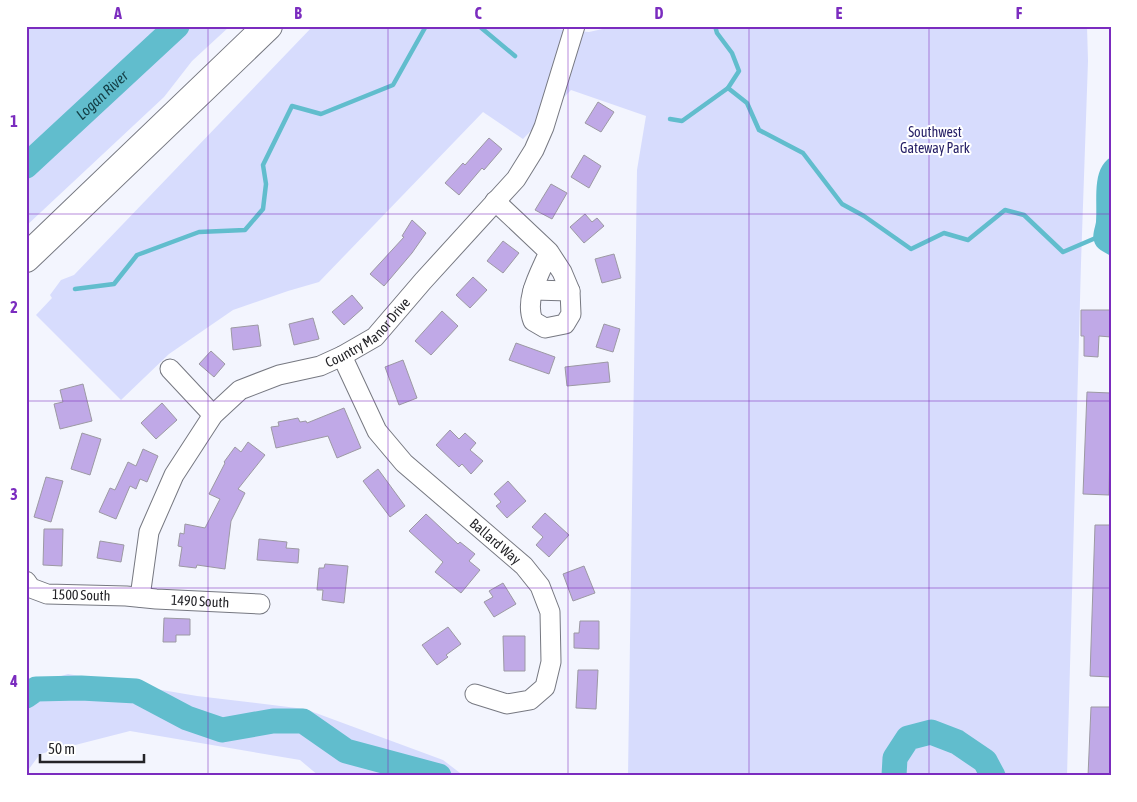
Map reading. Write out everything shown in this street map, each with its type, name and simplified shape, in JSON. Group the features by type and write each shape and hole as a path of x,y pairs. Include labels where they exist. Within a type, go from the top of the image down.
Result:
{"highway":[{"path":"26,258 268,26"}],"street":[{"name":"Country Manor Drive","path":"140,597 149,532 174,475 213,415 240,390 278,375 320,366 375,337 516,179 534,150 544,127 575,26"},
{"path":"495,202 549,252 562,272 570,291 571,314 566,324 546,328 532,321 529,312 533,290 549,252"},
{"path":"533,290 570,291"},
{"name":"Ballard Way","path":"342,356 376,431 404,462 524,566 540,586 550,612 551,662 546,687 530,700 506,704 474,694"},
{"path":"170,368 213,415"},
{"name":"1500 South","path":"26,582 31,588 47,594 140,597"},
{"name":"1490 South","path":"140,597 260,604"}],"green space":[{"path":"26,26 230,26 192,61 164,97 26,226"},
{"name":"Southwest Gateway Park","path":"313,26 550,26 555,29 589,32 616,26 1087,26 1088,61 1067,776 628,776 637,170 646,116 571,90 523,139 483,112 319,282 233,310 169,354 121,400 36,315 52,298 50,295 61,280 74,275"},
{"path":"68,674 197,696 305,709 443,760 464,776 319,776 300,760 130,731 40,754 26,773 26,686"}],"shaded area":[{"path":"1111,157 1111,256 1097,246 1093,236 1096,222 1098,177 1100,169"}],"building":[{"path":"598,102 614,112 601,132 585,123"},
{"path":"489,138 502,149 484,170 482,168 459,195 445,183 463,163 465,165"},
{"path":"584,155 601,166 589,188 571,177"},
{"path":"551,184 567,193 552,219 535,210"},
{"path":"585,214 592,222 597,218 604,226 584,243 570,227"},
{"path":"412,220 426,233 384,286 370,274 404,237 402,236"},
{"path":"503,241 519,253 503,273 487,261"},
{"path":"614,254 621,278 602,283 595,259"},
{"path":"473,277 487,290 470,308 456,295"},
{"path":"352,295 363,308 344,325 332,312"},
{"path":"1081,310 1111,310 1111,337 1099,336 1098,357 1084,356 1084,336 1081,336"},
{"path":"442,311 458,326 431,355 415,341"},
{"path":"313,318 319,339 294,345 289,324"},
{"path":"604,324 620,329 613,352 596,347"},
{"path":"258,325 261,346 233,350 231,328"},
{"path":"516,343 555,357 549,374 509,360"},
{"path":"211,351 225,364 214,377 199,364"},
{"path":"403,360 417,398 399,405 385,367"},
{"path":"608,362 610,382 567,386 565,367"},
{"path":"83,384 92,421 60,429 54,404 63,402 60,390"},
{"path":"1087,392 1111,393 1109,495 1083,494"},
{"path":"162,403 177,420 156,439 141,423"},
{"path":"344,408 361,448 337,458 328,436 276,448 271,427 279,426 278,422 298,418 300,422 306,421 307,423"},
{"path":"450,430 459,439 465,433 476,443 470,450 483,461 471,474 462,464 459,467 436,445"},
{"path":"82,433 101,439 90,475 71,469"},
{"path":"248,442 265,455 238,489 245,493 231,521 225,569 197,565 196,568 179,566 182,547 178,546 180,533 184,534 185,524 205,528 220,499 209,494 224,462 235,447 241,452"},
{"path":"143,449 158,456 147,482 140,479 136,489 130,486 116,519 99,512 110,488 115,490 128,462 136,466"},
{"path":"378,469 405,506 390,517 363,481"},
{"path":"46,477 63,481 51,522 34,517"},
{"path":"508,481 526,501 507,518 496,506 501,502 494,494"},
{"path":"545,513 569,535 549,557 536,545 543,537 532,527"},
{"path":"426,514 458,544 460,542 475,554 469,561 480,570 461,593 435,572 443,562 409,531"},
{"path":"1095,525 1111,525 1111,677 1090,676"},
{"path":"44,529 63,529 62,566 43,565"},
{"path":"259,539 287,542 286,548 299,549 298,563 257,560"},
{"path":"100,541 124,545 121,562 97,558"},
{"path":"325,564 348,566 344,603 322,600 323,590 317,590 319,568 324,568"},
{"path":"584,566 595,593 573,601 563,574"},
{"path":"503,583 516,604 494,617 484,602 493,597 489,591"},
{"path":"164,618 190,619 190,635 176,635 176,642 163,642"},
{"path":"580,621 599,621 599,649 574,648 574,633 579,633"},
{"path":"448,627 461,644 446,655 448,657 437,665 422,645"},
{"path":"503,636 525,636 525,671 504,671"},
{"path":"578,670 598,670 596,709 576,708"},
{"path":"1091,707 1111,707 1111,776 1088,776"}],"waterway":[{"name":"Logan River","path":"26,166 177,26"},
{"path":"75,289 114,284 137,255 199,232 245,230 263,209 266,184 263,165 292,106 321,114 393,85 426,26"},
{"path":"479,26 515,56"},
{"path":"715,26 717,33 732,53 739,71 728,88 747,103 759,130 803,153 842,204 864,216 911,249 944,233 968,240 1005,210 1024,215 1063,252 1098,237"},
{"path":"670,119 682,121 728,88"},
{"path":"26,696 36,689 81,688 136,691 187,718 222,730 273,721 303,721 346,751 439,776"},
{"path":"894,776 895,758 908,738 931,732 957,742 985,761 993,776"}]}
